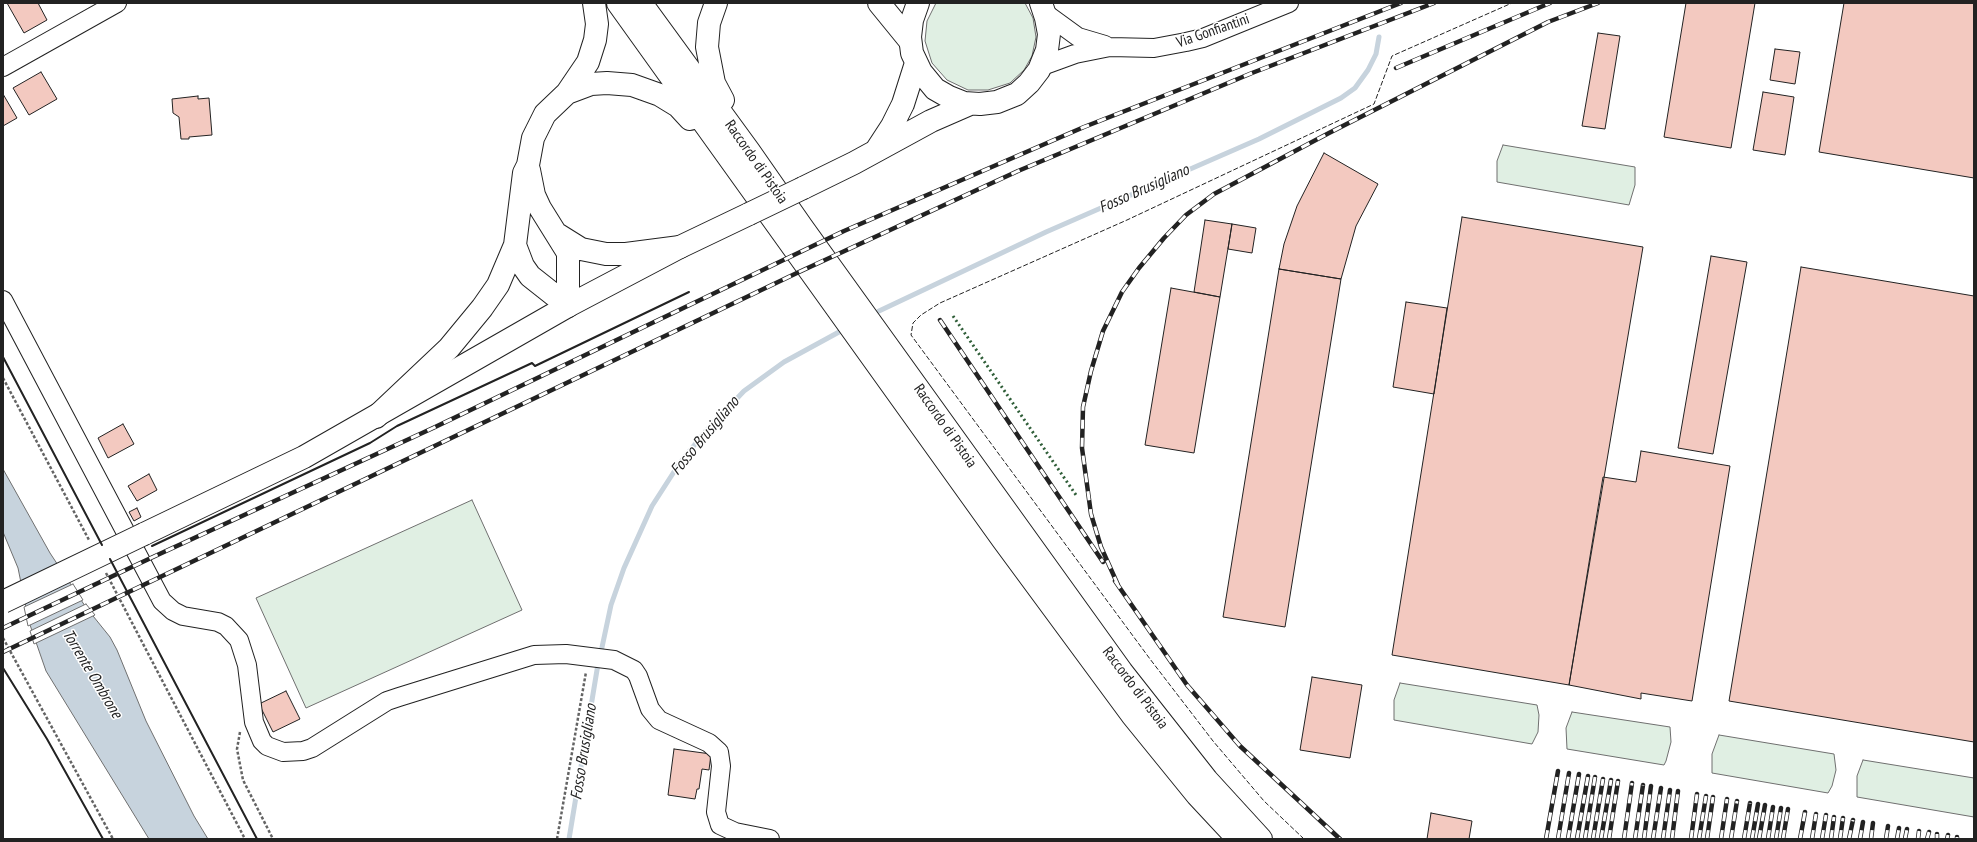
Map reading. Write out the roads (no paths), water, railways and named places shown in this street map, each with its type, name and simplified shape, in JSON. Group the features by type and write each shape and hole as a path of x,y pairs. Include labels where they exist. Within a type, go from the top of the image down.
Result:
{"main road":[{"path":"376,417 440,358 479,313 498,285 515,245 524,173 528,165 533,138 541,121 555,103 567,93 588,62 597,24 594,3"},
{"name":"Raccordo di Pistoia","path":"618,3 729,160 1003,540 1132,715 1197,795 1238,839"},
{"name":"Raccordo di Pistoia","path":"641,3 749,151 1003,509 1144,701 1207,780 1261,839"},
{"path":"716,3 709,23 707,36 708,60 714,82 749,151"},
{"path":"879,3 910,41"},
{"path":"918,3 912,20 910,41 916,63 924,77 935,89 954,100 970,104 991,103 1012,96 1029,83 1042,66 1047,50 1048,39 1043,8"},
{"path":"877,149 892,126 903,104 916,63"},
{"path":"567,93 592,84 607,83 621,83 645,88 678,106 729,160"},
{"path":"3,602 304,457 568,306 680,247 803,188 931,120 970,104"},
{"path":"528,165 538,203 568,253 568,306"},
{"path":"556,233 581,248 606,254 626,254 680,247"},
{"path":"515,245 530,276 568,306"}],"street":[{"path":"3,67 117,3"},
{"name":"Via Gonfiantini","path":"1042,66 1075,54 1110,47 1140,48 1186,42 1203,38 1289,3"},
{"name":"Via Gonfiantini","path":"1043,8 1078,37 1110,47"},
{"path":"3,300 162,601 172,611 183,616 218,622 234,632 239,640 247,665 254,722 262,740 267,746 288,752 312,748 387,702 527,657 556,654 589,656 614,660 629,666 638,676 647,703 654,716 666,724 716,747 719,752 721,766 716,812 720,825 735,832 770,839"}],"water":[{"name":"Torrente Ombrone","path":"3,469 50,553 85,606 110,637 117,650 146,721 194,816 208,839 149,839 46,671 29,622 18,568 3,532"}],"waterway":[{"name":"Fosso Brusigliano","path":"879,311 1046,232 1259,139 1341,98 1355,88 1368,70 1376,54 1379,37"},
{"name":"Fosso Brusigliano","path":"601,652 611,605 624,568 652,506 679,464 705,432 744,391 784,362 839,332"},
{"name":"Fosso Brusigliano","path":"569,839 598,664"}],"railway":[{"path":"3,628 433,428 844,231 1084,127 1401,3"},
{"path":"3,652 799,272 1018,171 1252,73 1434,3"},
{"path":"1396,68 1550,3"},
{"path":"1118,585 1101,547 1091,514 1082,448 1083,407 1091,371 1103,331 1122,292 1139,268 1186,215 1214,194 1329,133 1548,22 1598,3"},
{"path":"940,320 1103,562"},
{"path":"1115,581 1187,685 1240,746 1340,839"},
{"path":"1546,839 1558,771"},
{"path":"1558,839 1569,773"},
{"path":"1568,839 1579,774"},
{"path":"1577,839 1588,776"},
{"path":"1585,839 1595,777"},
{"path":"1593,839 1603,779"},
{"path":"1601,839 1611,780"},
{"path":"1609,839 1618,781"},
{"path":"1624,839 1632,783"},
{"path":"1635,839 1643,785"},
{"path":"1644,839 1651,786"},
{"path":"1653,839 1661,788"},
{"path":"1663,839 1670,790"},
{"path":"1672,839 1678,791"},
{"path":"1691,839 1697,794"},
{"path":"1699,839 1706,796"},
{"path":"1707,839 1713,797"},
{"path":"1721,839 1727,799"},
{"path":"1731,839 1737,801"},
{"path":"1744,839 1750,803"},
{"path":"1752,839 1758,804"},
{"path":"1759,839 1765,805"},
{"path":"1768,839 1773,807"},
{"path":"1776,839 1781,808"},
{"path":"1783,839 1788,809"},
{"path":"1800,839 1805,812"},
{"path":"1812,839 1816,814"},
{"path":"1822,839 1826,815"},
{"path":"1831,839 1834,817"},
{"path":"1840,839 1843,818"},
{"path":"1849,839 1853,820"},
{"path":"1860,839 1863,822"},
{"path":"1871,839 1873,823"},
{"path":"1886,839 1888,826"},
{"path":"1897,839 1899,828"},
{"path":"1905,839 1907,829"},
{"path":"1918,839 1919,831"},
{"path":"1927,839 1929,832"},
{"path":"1937,834 1937,839"},
{"path":"1947,839 1948,835"}]}
